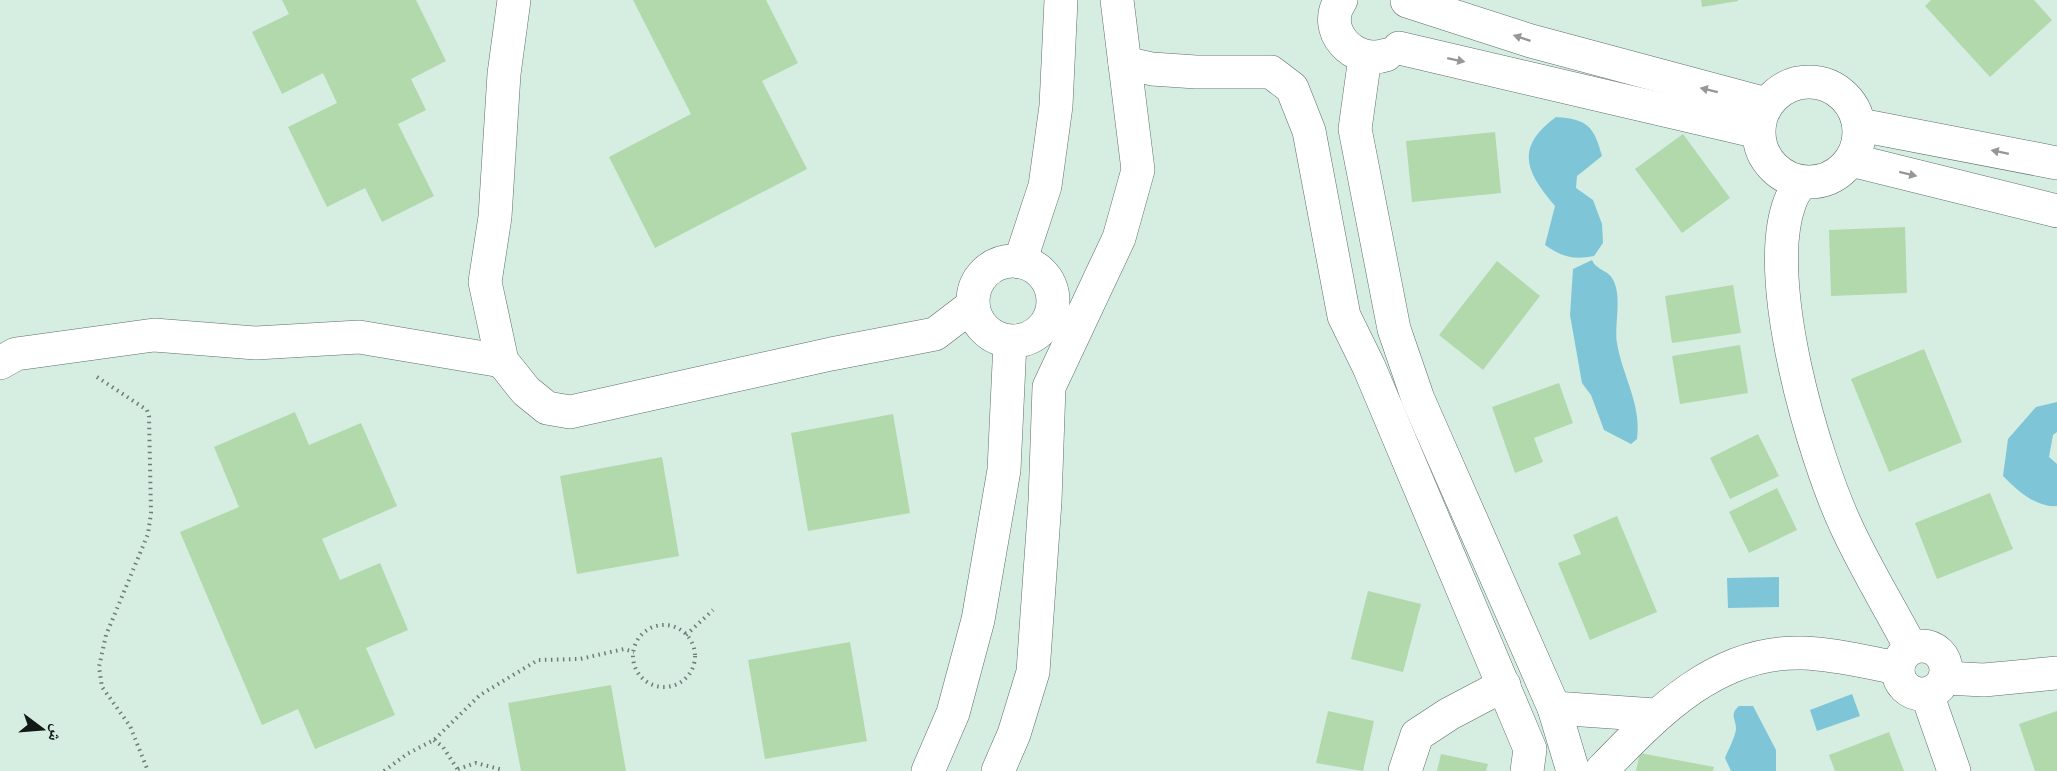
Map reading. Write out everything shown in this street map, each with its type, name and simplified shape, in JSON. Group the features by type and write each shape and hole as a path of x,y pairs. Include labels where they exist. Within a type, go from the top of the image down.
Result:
{"street":[{"path":"514,0 504,75 495,218 485,282 502,361 526,391 547,408 570,412 831,354 935,334 973,305"},
{"path":"1020,262 1045,186 1056,106 1061,0"},
{"path":"998,771 1014,734 1033,672 1045,501 1049,387 1119,238 1138,170 1117,0"},
{"path":"1341,0 1335,21 1339,37 1350,51 1365,57 1383,57 1399,48 1409,35 1411,18 1406,1"},
{"path":"1406,1 1554,47 1762,118"},
{"path":"1399,48 1493,68 1762,118"},
{"path":"1365,57 1355,129 1394,329 1418,399 1554,708 1573,771"},
{"path":"1125,63 1152,69 1196,72 1272,72 1293,88 1309,131 1344,316 1369,367 1530,748 1527,771"},
{"path":"1799,81 1820,82 1839,90 1853,105 1860,125 1858,144 1851,160 1837,174 1820,182 1801,182 1779,173 1764,155 1762,118 1780,89 1799,81"},
{"path":"1860,125 2057,163"},
{"path":"1851,160 2057,211"},
{"path":"1801,182 1790,202 1782,244 1785,317 1810,425 1846,527 1905,658"},
{"path":"1008,261 1020,262 1033,266 1044,275 1051,287 1054,301 1052,315 1045,327 1034,337 1010,342 989,334 981,326 973,305 974,292 986,271 1008,261"},
{"path":"0,363 16,354 154,335 256,343 359,337 502,361"},
{"path":"928,771 953,713 978,620 1004,470 1010,342"},
{"path":"1601,771 1655,715 1701,681 1732,664 1768,656 1812,654 1905,658 1923,645 1934,648 1942,656 1946,667 1936,686 1954,771"},
{"path":"1936,686 2057,673"},
{"path":"1405,771 1417,735 1449,714 1504,685"},
{"path":"1554,708 1655,715"}],"path":[{"path":"59,348 67,359 147,410 149,416 151,513 148,534 106,635 99,668 102,687 130,726 148,771"},
{"path":"686,635 713,610"},
{"path":"660,625 672,626 686,635 695,652 694,664 688,675 668,686 656,686 645,680 637,671 634,652 639,637 648,629 660,625"},
{"path":"384,771 407,754 434,740 480,695 538,660 580,659 624,649 634,652"},
{"path":"434,740 443,747 458,770 476,763 503,771"}],"water":[{"path":"1556,117 1575,120 1588,126 1596,138 1602,156 1577,176 1576,188 1593,200 1602,224 1603,243 1594,256 1580,258 1568,256 1545,245 1555,206 1537,182 1531,171 1529,160 1534,139"},
{"path":"1592,260 1612,278 1617,293 1617,343 1637,414 1637,439 1631,444 1604,430 1591,395 1582,383 1570,315 1573,269"},
{"path":"2057,402 2057,432 2053,435 2049,457 2057,464 2057,506 2049,506 2027,497 2003,476 2008,439 2036,407"},
{"path":"1779,577 1779,607 1728,608 1727,578"},
{"path":"1852,694 1860,716 1817,731 1810,710"},
{"path":"1739,706 1753,706 1776,750 1776,771 1731,771 1725,758 1735,733 1734,714"}],"building":[{"path":"282,0 416,0 446,61 411,79 426,110 398,124 434,196 382,222 365,188 327,207 288,127 337,103 323,73 282,94 252,32 289,14"},
{"path":"633,0 766,0 798,63 762,81 807,169 655,248 609,157 691,114"},
{"path":"1701,0 1738,0 1738,1 1702,7"},
{"path":"1931,0 2034,0 2052,20 1990,77 1925,6"},
{"path":"1495,132 1501,193 1412,202 1406,141"},
{"path":"1683,134 1730,198 1682,233 1635,169"},
{"path":"1905,227 1907,293 1831,296 1829,230"},
{"path":"1497,261 1540,296 1483,370 1439,335"},
{"path":"1733,285 1741,333 1672,343 1665,296"},
{"path":"1740,345 1748,393 1680,404 1672,356"},
{"path":"1924,349 1962,442 1889,472 1851,379"},
{"path":"1559,383 1573,423 1534,438 1543,462 1515,473 1492,407"},
{"path":"295,412 309,445 361,423 397,506 322,539 340,580 380,563 408,630 366,648 395,715 315,749 298,709 262,725 180,532 239,507 214,447"},
{"path":"893,414 910,513 808,531 791,433"},
{"path":"1758,434 1779,476 1730,499 1710,458"},
{"path":"662,457 679,556 577,574 560,476"},
{"path":"1777,488 1797,530 1749,553 1729,512"},
{"path":"1990,493 2013,549 1937,579 1915,523"},
{"path":"1617,516 1657,612 1590,640 1558,563 1581,554 1573,535"},
{"path":"1368,591 1421,604 1403,672 1351,659"},
{"path":"850,642 867,741 765,759 748,660"},
{"path":"611,685 626,771 521,771 508,703"},
{"path":"1328,711 1374,721 1363,771 1316,763"},
{"path":"2057,711 2057,771 2035,771 2019,724"},
{"path":"1889,732 1904,771 1835,771 1829,755"},
{"path":"1640,753 1714,767 1713,771 1636,771"},
{"path":"1441,754 1488,764 1486,771 1437,771"}]}
